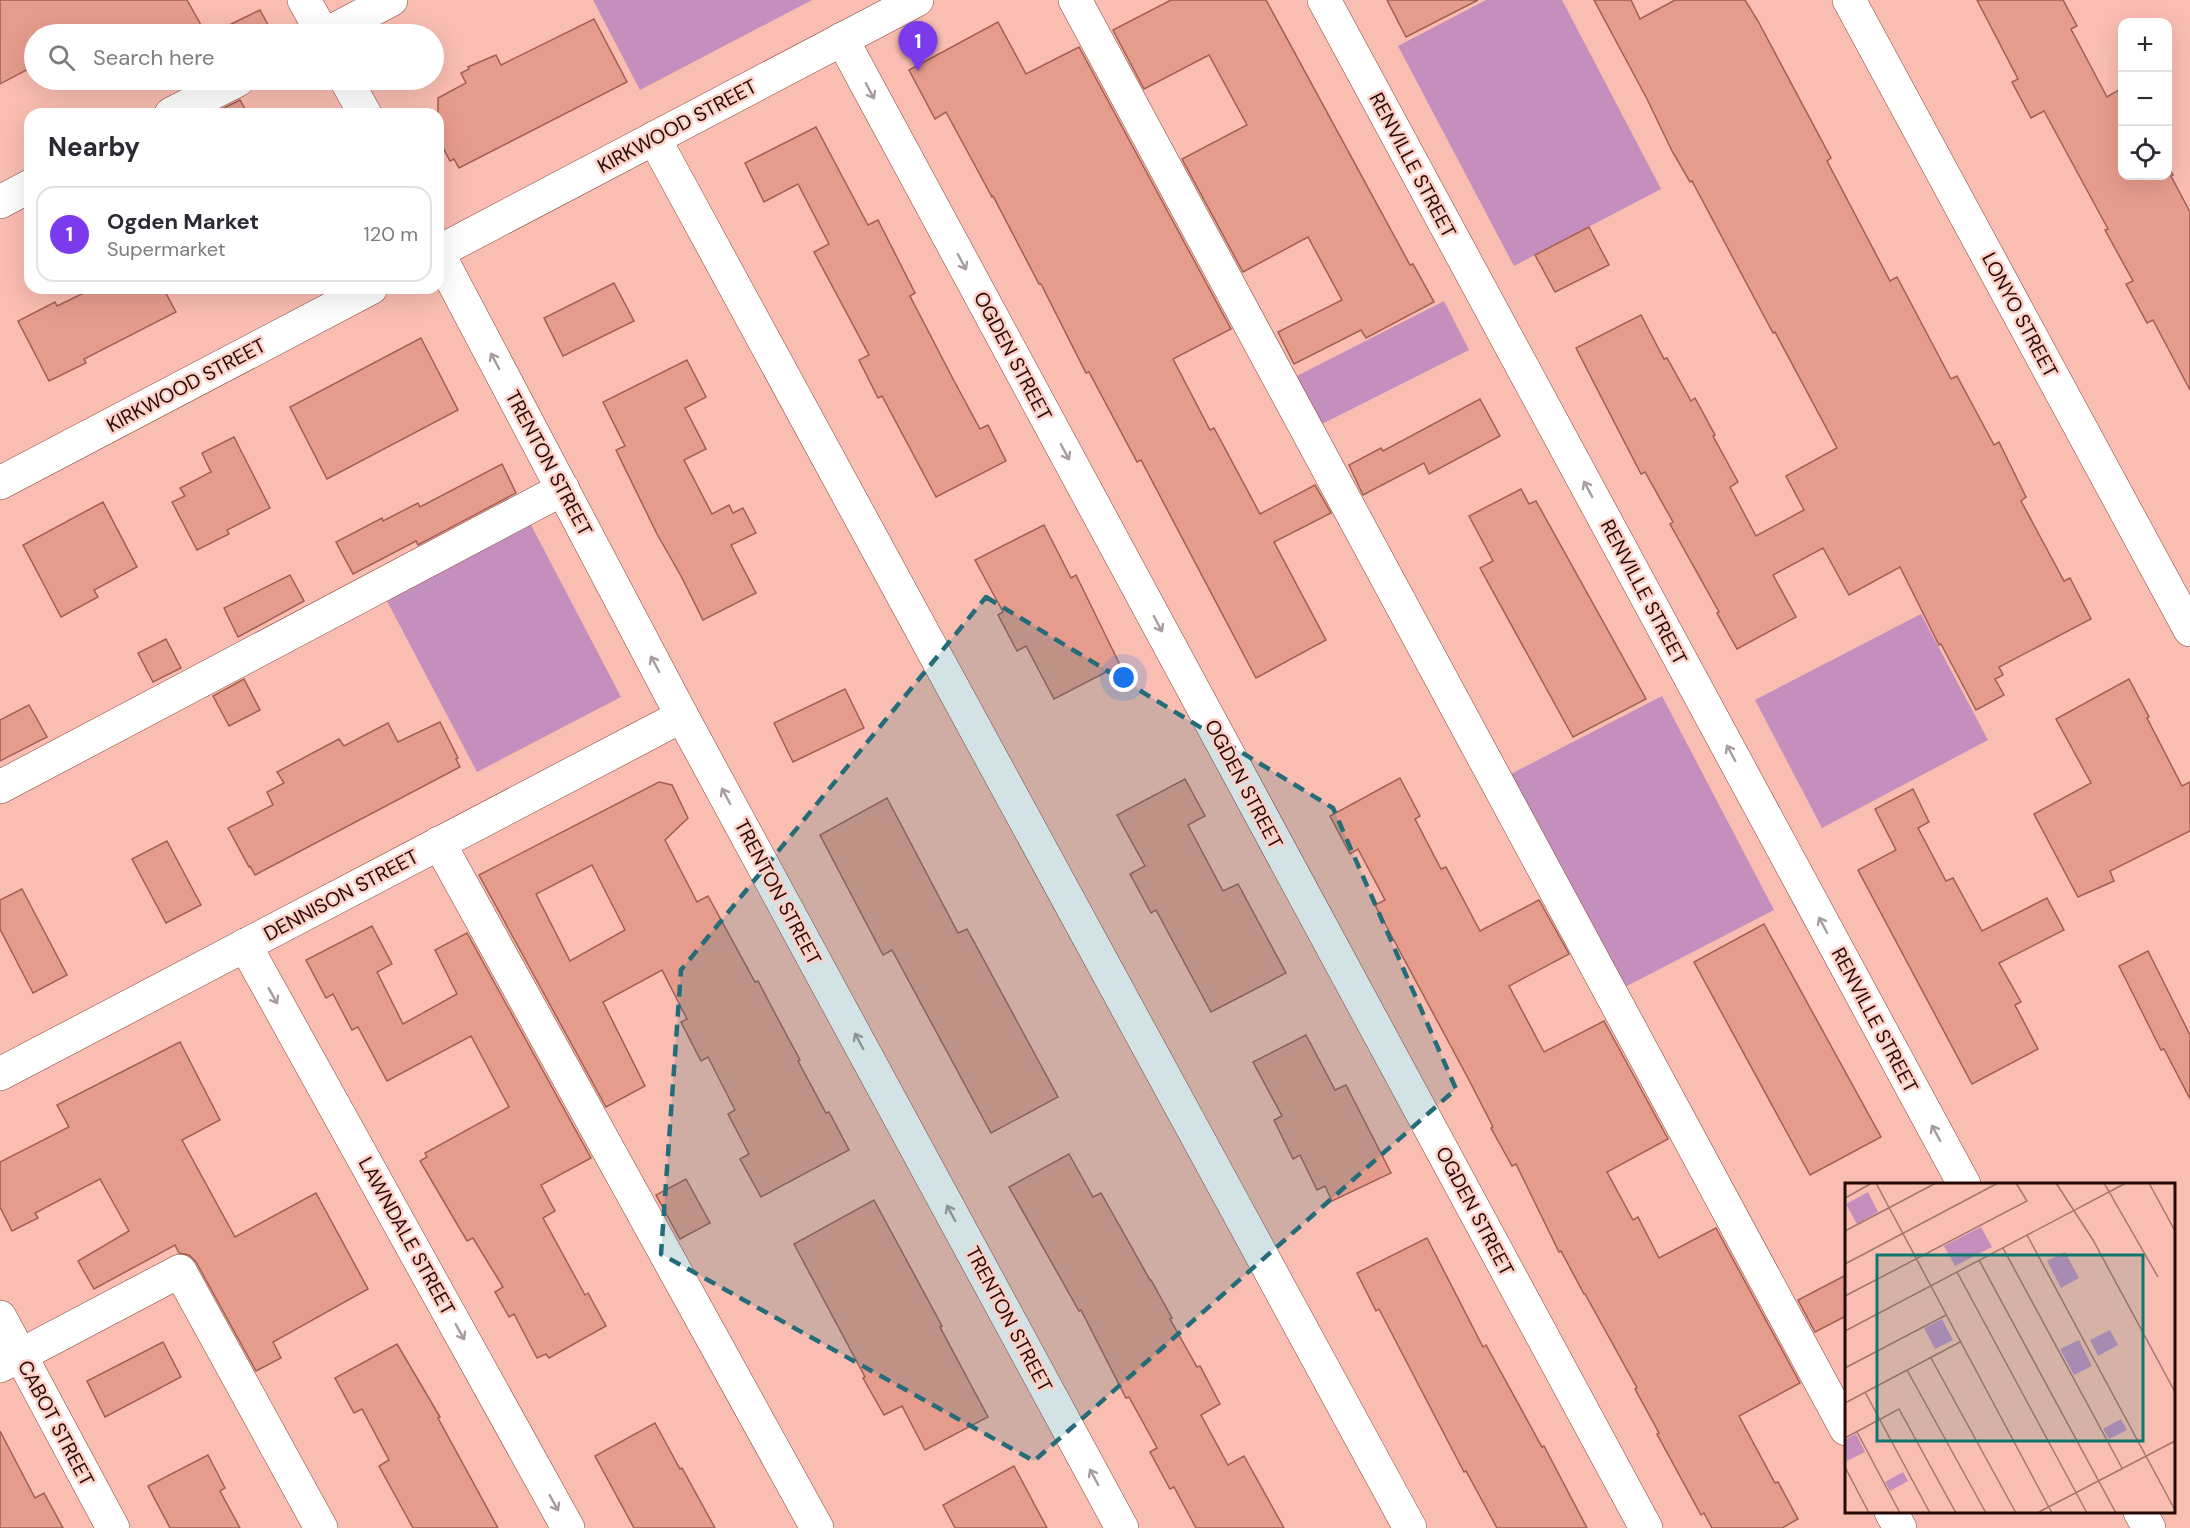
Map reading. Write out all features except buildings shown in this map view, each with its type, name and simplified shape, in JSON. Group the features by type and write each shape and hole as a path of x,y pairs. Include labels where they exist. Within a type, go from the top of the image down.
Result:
{"street":[{"path":"304,0 318,24"},
{"path":"344,24 391,0"},
{"name":"KIRKWOOD STREET","path":"444,250 917,0"},
{"path":"1075,0 1845,1427"},
{"name":"RENVILLE STREET","path":"1324,0 1963,1183"},
{"name":"LONYO STREET","path":"1849,0 2190,630"},
{"name":"OGDEN STREET","path":"842,39 1646,1528"},
{"path":"183,108 218,90"},
{"path":"352,90 362,108"},
{"path":"654,138 1410,1528"},
{"path":"0,202 24,189"},
{"name":"TRENTON STREET","path":"444,264 682,716 1122,1528"},
{"name":"KIRKWOOD STREET","path":"0,483 360,294"},
{"path":"0,787 563,489"},
{"name":"DENNISON STREET","path":"0,1074 682,716"},
{"path":"439,843 817,1528"},
{"name":"LAWNDALE STREET","path":"245,945 568,1528"},
{"path":"10,1361 180,1271 321,1528"},
{"name":"CABOT STREET","path":"0,1317 10,1361 113,1528"},
{"path":"1892,1513 1900,1528"},
{"path":"2141,1513 2149,1528"}],"highlighted area":[{"path":"986,597 1333,808 1456,1089 1034,1461 661,1254 681,970"}],"shaded area":[{"path":"593,0 812,0 640,90"},
{"path":"1486,0 1562,0 1661,189 1514,266 1398,46"},
{"path":"1444,301 1469,350 1320,425 1295,377"},
{"path":"531,525 621,697 477,772 387,601"},
{"path":"1921,614 1988,740 1822,828 1755,700"},
{"path":"1662,696 1774,910 1623,988 1511,774"}],"place":[{"name":"Ogden Market","path":"918,71"}]}
